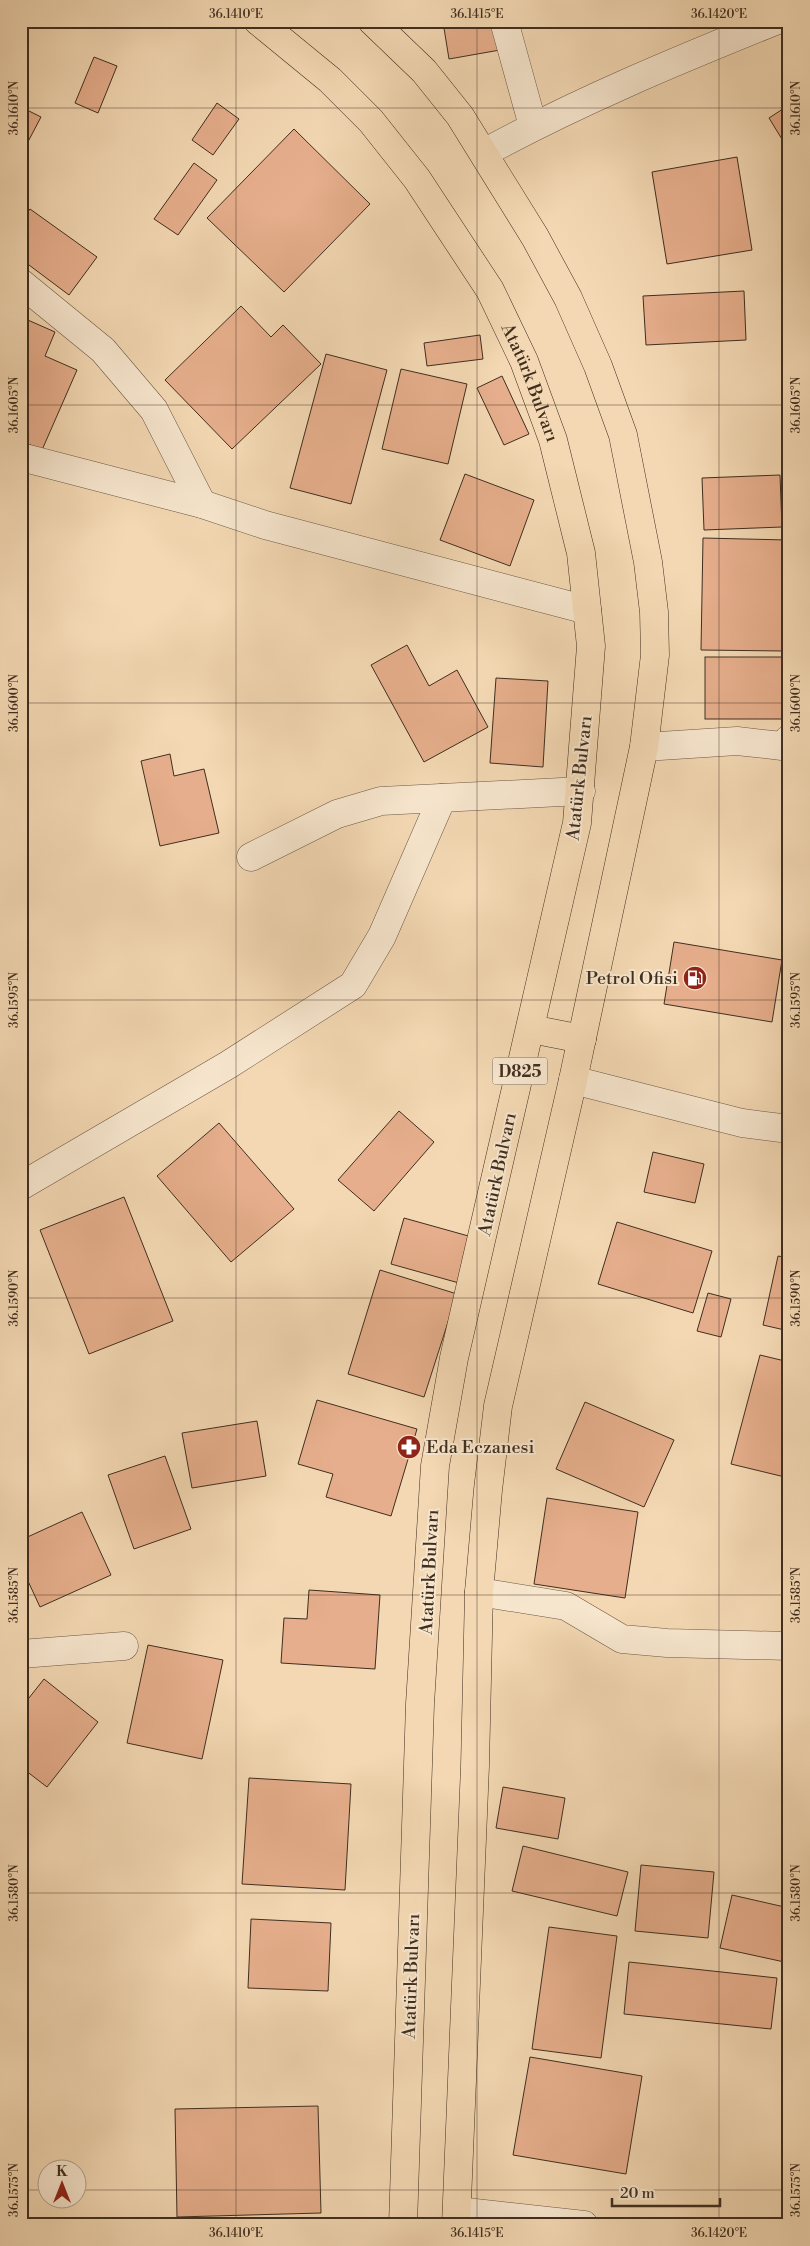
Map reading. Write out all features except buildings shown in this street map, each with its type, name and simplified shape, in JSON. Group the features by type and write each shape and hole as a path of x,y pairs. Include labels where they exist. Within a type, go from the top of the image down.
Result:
{"highway":[{"name":"Atatürk Bulvarı","path":"258,21 330,80 371,121 417,179 490,290 524,361 553,440 581,553 591,646 577,823 532,1029 454,1358 435,1466 420,1704 403,2225"},
{"name":"D825","path":"372,21 424,71 460,116 535,237 568,298 598,366 623,435 648,562 654,612 655,655 644,746 573,1080 498,1406 479,1592 456,2218"},
{"path":"532,1029 582,1039"}],"street":[{"path":"504,21 533,126"},
{"path":"484,153 533,126 685,57 775,21"},
{"path":"21,283 103,350 154,410 202,504"},
{"path":"21,457 202,504 265,525 587,610"},
{"path":"644,746 737,741 782,746 789,739"},
{"path":"251,857 336,814 381,801 581,791"},
{"path":"21,1186 228,1066 353,985 382,936 442,798"},
{"path":"573,1080 742,1123 789,1129"},
{"path":"479,1592 566,1606 622,1639 667,1643 789,1646"},
{"path":"21,1654 124,1646"},
{"path":"456,2218 584,2225"}],"place":[{"name":"Petrol Ofisi","path":"695,978"},
{"name":"Eda Eczanesi","path":"409,1447"}]}
